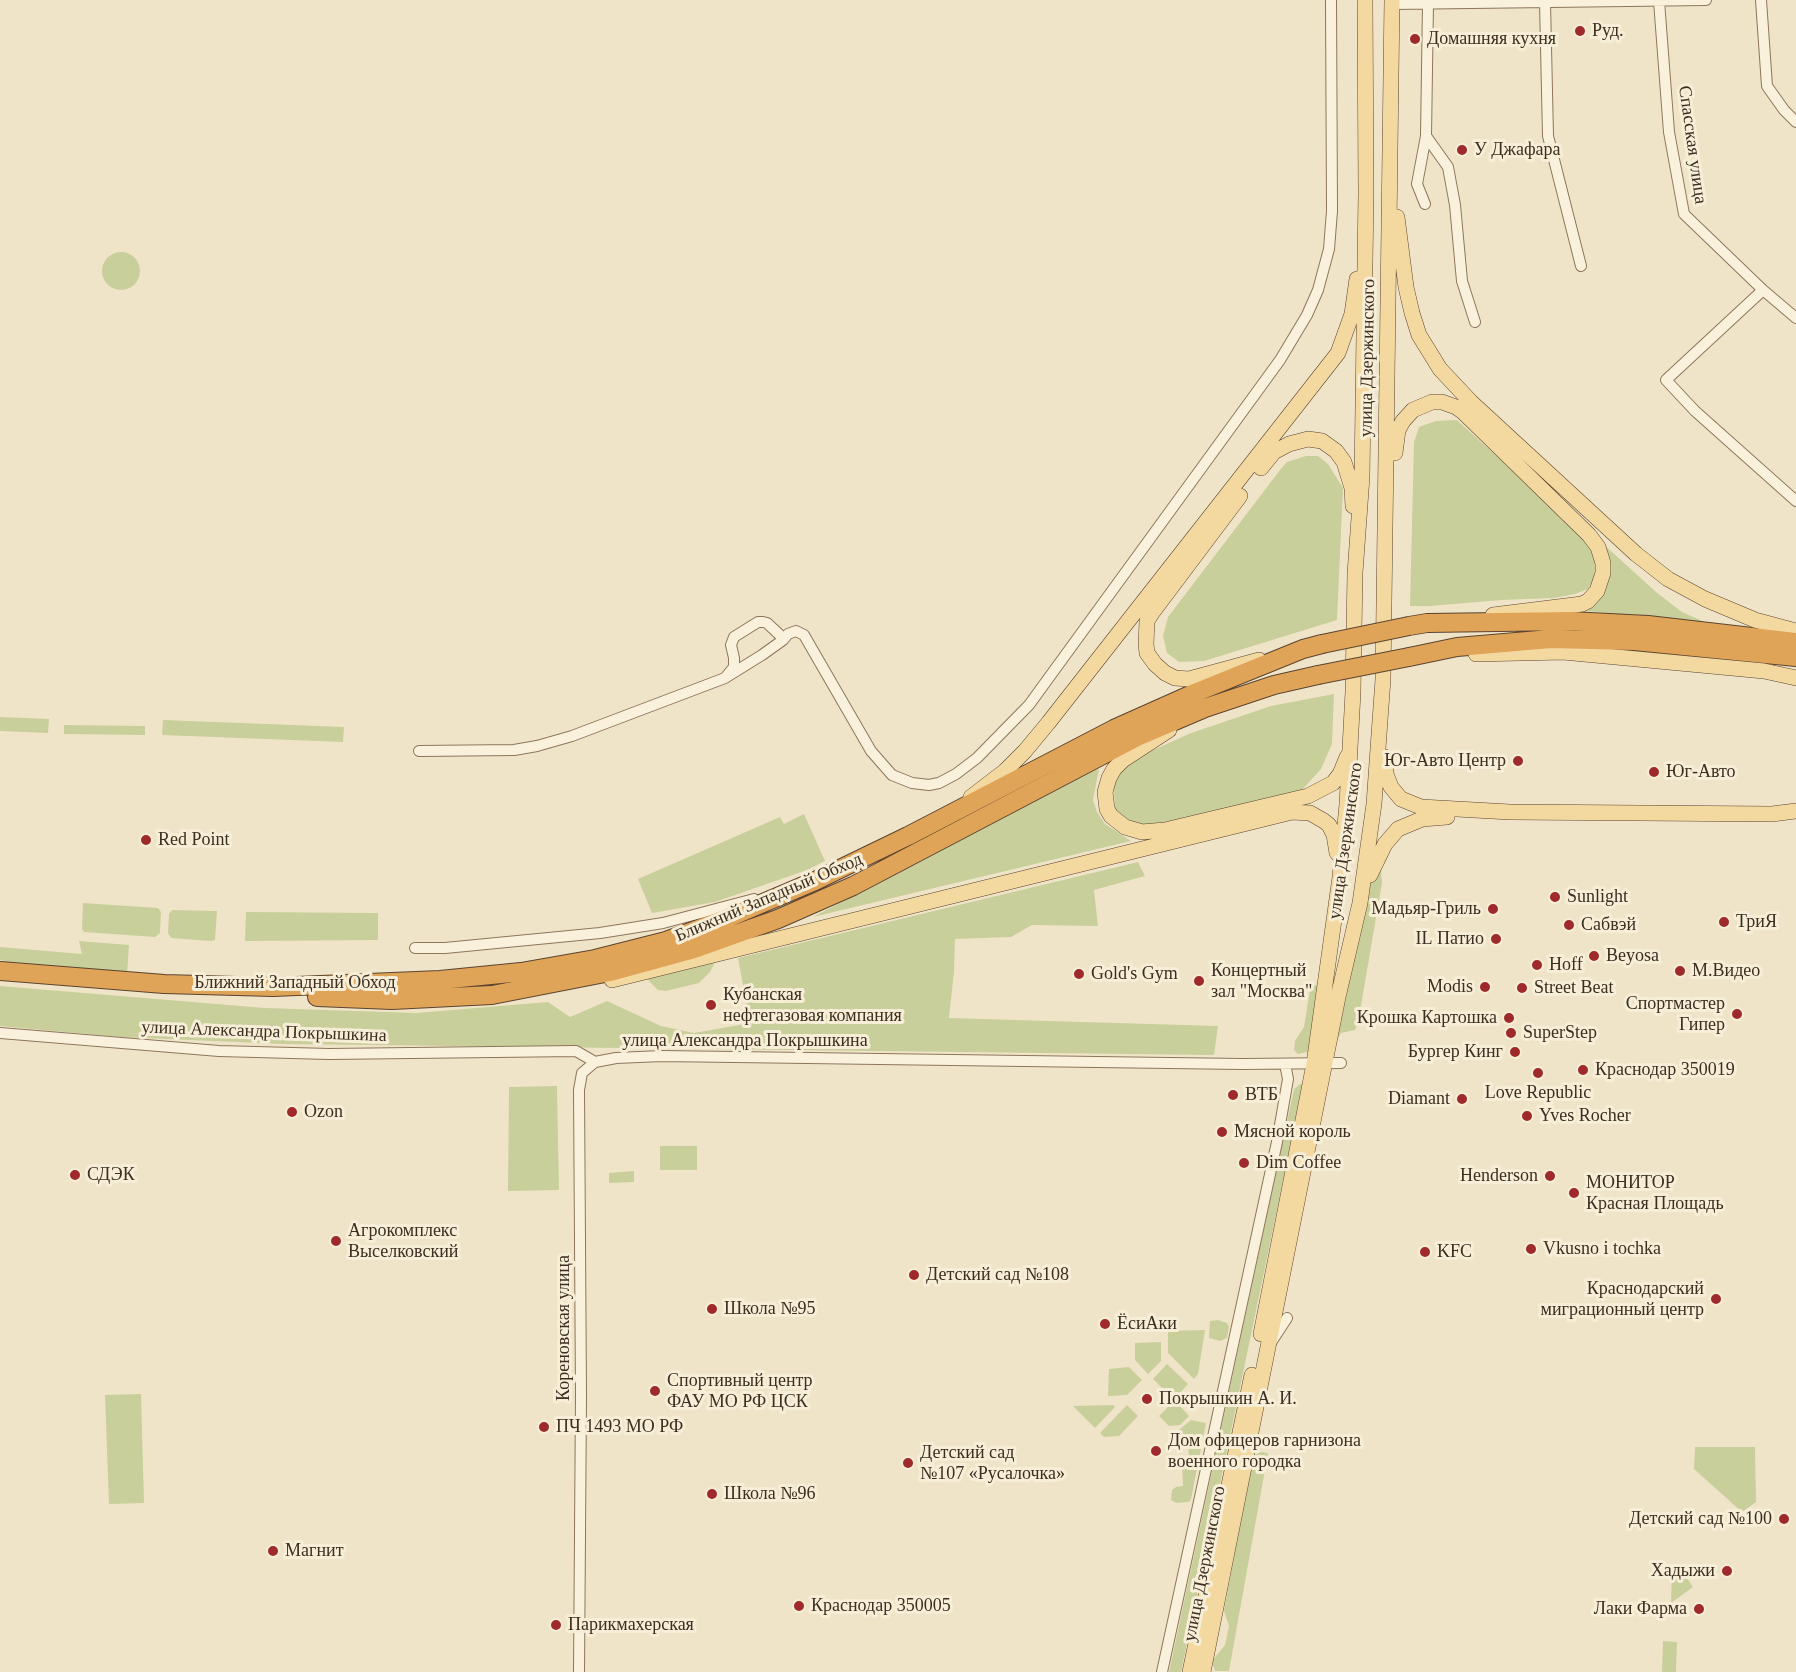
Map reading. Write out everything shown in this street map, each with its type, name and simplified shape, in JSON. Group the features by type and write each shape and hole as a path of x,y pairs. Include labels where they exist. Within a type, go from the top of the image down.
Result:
{"highway":[{"name":"Ближний Западный Обход","path":"0,971 84,978 273,987 386,984 521,972 595,959 666,941 723,920 815,881 1114,729 1303,649 1418,625 1570,621 1728,633 1796,642"},
{"name":"Ближний Западный Обход","path":"0,978 200,993 392,1000 492,994 610,972 736,935 853,886 1137,737 1205,708 1274,685 1457,647 1496,642 1573,639 1634,640 1796,657"}],"main road":[{"name":"улица Дзержинского","path":"1190,1672 1258,1351 1327,1063 1326,972 1338,896 1347,804 1355,573 1362,477 1366,193 1365,0"},
{"name":"улица Дзержинского","path":"1203,1672 1341,986 1360,903 1374,804 1383,679 1392,2"},
{"path":"1390,127 1400,249 1406,286 1419,335 1440,369 1471,402 1636,554 1668,579 1705,599 1755,620 1796,631"},
{"path":"942,818 1005,771 1025,751 1081,683 1338,352 1354,303 1366,193"},
{"path":"1384,606 1397,434 1403,421 1413,410 1427,403 1442,402 1463,412 1589,535 1601,555 1603,573 1597,591 1582,604 1418,625"},
{"path":"1303,649 1189,679 1175,678 1155,664 1148,652 1146,634 1152,613 1266,460 1274,452 1294,441 1308,439 1322,441 1336,451 1347,468 1352,488 1355,573"},
{"path":"1414,656 1563,652 1764,671 1796,678"},
{"path":"1383,679 1386,774 1397,795 1412,805 1510,812 1772,814 1796,811"},
{"path":"1205,708 1136,750 1114,769 1107,784 1106,803 1111,816 1118,823 1142,832 1158,831 1308,796 1322,790 1337,778 1345,763 1351,740"},
{"path":"492,994 584,985 632,975 1292,812 1310,813 1329,825 1336,843 1340,877"},
{"path":"1360,903 1379,854 1391,836 1405,826 1430,818 1796,820"}],"street":[{"path":"419,751 490,751 537,746 590,730 725,678 743,668 788,634 796,632 804,635 872,751 892,775 912,783 929,785 939,783 956,774 1029,705 1280,360 1307,315 1318,290 1329,249 1332,211 1331,0"},
{"path":"1392,2 1706,0"},
{"path":"1761,0 1767,86 1784,110 1796,122"},
{"name":"Спасская улица","path":"1659,1 1669,132 1684,214 1762,290 1796,318"},
{"path":"1545,2 1548,136 1581,266"},
{"path":"1425,204 1418,184 1426,136 1428,3"},
{"path":"1426,136 1448,167 1455,205 1462,281 1475,322"},
{"path":"1762,290 1666,380 1695,411 1796,501"},
{"path":"725,678 734,667 731,645 734,637 758,622 763,622 767,623 783,640"},
{"path":"415,948 457,947 600,933 663,923 815,881"},
{"name":"улица Александра Покрышкина","path":"0,1033 219,1051 329,1054 576,1051 595,1062 616,1058 662,1056 1327,1063"},
{"name":"Кореновская улица","path":"579,1672 581,1395 579,1090 582,1073 595,1062"},
{"name":"улица Дзержинского","path":"1161,1672 1276,1142 1288,1079 1285,1064"},
{"path":"1269,1347 1287,1318"}],"green space":[{"path":"121,252 128,253 134,258 139,264 139,278 134,284 128,289 121,290 114,289 108,284 103,278 102,271 103,264 108,258 114,253"},
{"path":"1457,420 1589,541 1597,564 1595,577 1588,589 1554,598 1410,606 1414,442 1419,427 1436,421"},
{"path":"1306,456 1318,456 1328,464 1343,488 1337,620 1204,661 1179,662 1167,653 1163,636 1168,617 1280,470 1287,462"},
{"path":"1602,543 1656,592 1682,612 1714,626 1587,611 1599,600 1607,582"},
{"path":"1334,694 1332,744 1321,769 1302,790 1224,810 1146,826 1133,823 1115,811 1114,787 1117,774 1140,756 1191,733 1271,706"},
{"path":"0,717 49,719 48,733 0,731"},
{"path":"163,720 344,727 343,742 162,735"},
{"path":"64,725 145,726 145,735 64,734"},
{"path":"1099,769 1093,800 1097,812 1105,824 1131,841 813,917 1088,772"},
{"path":"804,814 825,861 807,870 715,902 652,913 638,879 780,817 784,824"},
{"path":"1388,848 1387,859 1381,869 1382,883 1358,1023 1355,1030 1341,1033 1337,1040 1371,878"},
{"path":"1138,862 1145,876 1094,890 1098,926 1032,925 1011,937 955,939 949,1018 1218,1026 1214,1055 283,1044 120,1037 0,1026 0,986 265,1008 416,1013 548,1002 570,1017 607,1001 661,1026 694,1033 750,1023 738,958"},
{"path":"83,903 158,908 161,912 160,933 155,937 84,932 82,929"},
{"path":"172,910 217,911 215,940 171,938 168,933 169,914"},
{"path":"246,912 378,913 378,940 245,941"},
{"path":"79,941 129,945 127,974 25,966 0,960 0,947 82,954"},
{"path":"716,960 710,972 699,983 666,991 658,990 646,978"},
{"path":"1315,985 1318,986 1311,1048 1307,1052 1298,1054 1294,1050 1295,1041 1304,1027 1310,989"},
{"path":"1303,1084 1181,1672 1169,1672 1294,1089"},
{"path":"557,1086 559,1190 508,1191 509,1087"},
{"path":"660,1146 697,1146 697,1170 660,1170"},
{"path":"634,1171 634,1182 609,1183 609,1173"},
{"path":"1218,1320 1227,1323 1229,1327 1227,1338 1220,1341 1209,1338 1210,1321"},
{"path":"1205,1330 1198,1374 1194,1379 1168,1353 1168,1331"},
{"path":"1161,1342 1161,1361 1148,1374 1135,1360 1135,1343"},
{"path":"1167,1364 1188,1384 1179,1394 1169,1395 1153,1379"},
{"path":"1129,1367 1142,1380 1127,1395 1108,1396 1109,1369"},
{"path":"141,1394 144,1503 109,1504 105,1395"},
{"path":"1113,1405 1115,1407 1095,1428 1073,1406"},
{"path":"1127,1405 1138,1416 1119,1436 1104,1437 1100,1433"},
{"path":"1179,1405 1189,1416 1180,1425 1169,1426 1159,1416 1169,1406"},
{"path":"1191,1420 1206,1423 1191,1499 1189,1502 1176,1503 1171,1500 1172,1490 1183,1486 1182,1461 1189,1460 1188,1440 1180,1440 1179,1430"},
{"path":"1695,1447 1755,1447 1756,1502 1742,1512 1694,1469"},
{"path":"1261,1452 1268,1453 1229,1671 1215,1671 1212,1661 1225,1645 1229,1626 1224,1611 1253,1456"},
{"path":"1672,1568 1687,1578 1693,1587 1671,1603"},
{"path":"1663,1641 1677,1642 1676,1672 1662,1672"}],"place":[{"name":"Руд.","path":"1580,31"},
{"name":"Домашняя кухня","path":"1415,39"},
{"name":"У Джафара","path":"1462,150"},
{"name":"Юг-Авто Центр","path":"1518,761"},
{"name":"Юг-Авто","path":"1654,772"},
{"name":"Red Point","path":"146,840"},
{"name":"Sunlight","path":"1555,897"},
{"name":"Мадьяр-Гриль","path":"1493,909"},
{"name":"ТриЯ","path":"1724,922"},
{"name":"Сабвэй","path":"1569,925"},
{"name":"IL Патио","path":"1496,939"},
{"name":"Beyosa","path":"1594,956"},
{"name":"Hoff","path":"1537,965"},
{"name":"М.Видео","path":"1680,971"},
{"name":"Gold's Gym","path":"1079,974"},
{"name":"Концертный зал \"Москва\"","path":"1199,981"},
{"name":"Modis","path":"1485,987"},
{"name":"Street Beat","path":"1522,988"},
{"name":"Кубанская нефтегазовая компания","path":"711,1005"},
{"name":"Спортмастер Гипер","path":"1737,1014"},
{"name":"Крошка Картошка","path":"1509,1018"},
{"name":"SuperStep","path":"1511,1033"},
{"name":"Бургер Кинг","path":"1515,1052"},
{"name":"Краснодар 350019","path":"1583,1070"},
{"name":"Love Republic","path":"1538,1073"},
{"name":"ВТБ","path":"1233,1095"},
{"name":"Diamant","path":"1462,1099"},
{"name":"Ozon","path":"292,1112"},
{"name":"Yves Rocher","path":"1527,1116"},
{"name":"Мясной король","path":"1222,1132"},
{"name":"Dim Coffee","path":"1244,1163"},
{"name":"СДЭК","path":"75,1175"},
{"name":"Henderson","path":"1550,1176"},
{"name":"МОНИТОР Красная Площадь","path":"1574,1193"},
{"name":"Агрокомплекс Выселковский","path":"336,1241"},
{"name":"Vkusno i tochka","path":"1531,1249"},
{"name":"KFC","path":"1425,1252"},
{"name":"Детский сад №108","path":"914,1275"},
{"name":"Краснодарский миграционный центр","path":"1716,1299"},
{"name":"Школа №95","path":"712,1309"},
{"name":"ЁсиАки","path":"1105,1324"},
{"name":"Спортивный центр ФАУ МО РФ ЦСК","path":"655,1391"},
{"name":"Покрышкин А. И.","path":"1147,1399"},
{"name":"ПЧ 1493 МО РФ","path":"544,1427"},
{"name":"Дом офицеров гарнизона военного городка","path":"1156,1451"},
{"name":"Детский сад №107 «Русалочка»","path":"908,1463"},
{"name":"Школа №96","path":"712,1494"},
{"name":"Детский сад №100","path":"1784,1519"},
{"name":"Магнит","path":"273,1551"},
{"name":"Хадыжи","path":"1727,1571"},
{"name":"Краснодар 350005","path":"799,1606"},
{"name":"Лаки Фарма","path":"1699,1609"},
{"name":"Парикмахерская","path":"556,1625"}]}
